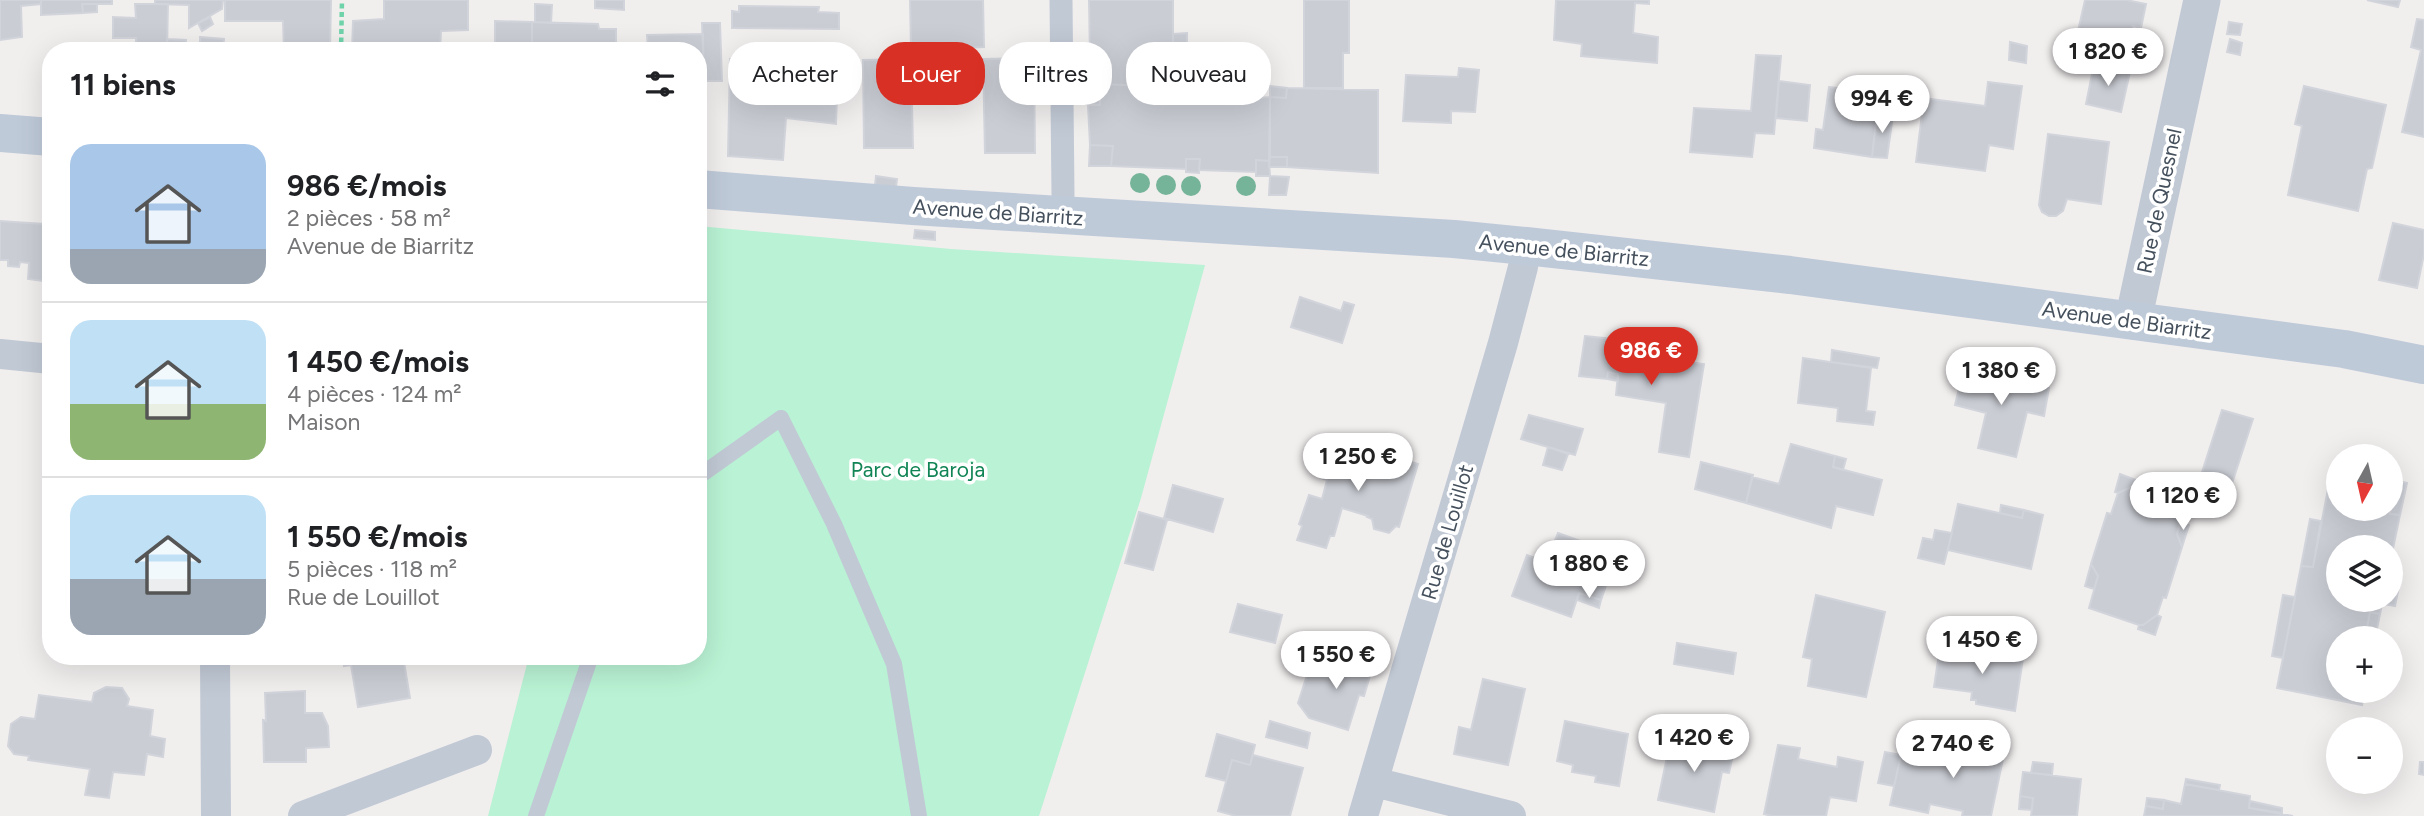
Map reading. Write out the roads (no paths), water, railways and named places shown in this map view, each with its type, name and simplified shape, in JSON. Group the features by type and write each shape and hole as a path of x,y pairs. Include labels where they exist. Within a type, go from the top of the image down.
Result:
{"main road":[{"path":"0,133 42,136"},
{"name":"Avenue de Biarritz","path":"707,190 913,206 1441,238 1526,246 1790,275 2344,349 2424,365"}],"street":[{"path":"1061,0 1063,195"},
{"name":"Rue de Quesnel","path":"2133,321 2202,0"},
{"name":"Rue de Louillot","path":"1363,816 1503,343 1526,246"},
{"path":"0,354 42,358"},
{"path":"215,665 216,816"},
{"path":"303,816 477,750"},
{"path":"1374,782 1511,816"}],"lane":[{"path":"707,471 781,418 834,524 894,664 919,816"},
{"path":"536,816 588,665"}],"park label":[{"name":"Parc de Baroja","path":"918,469"}]}
